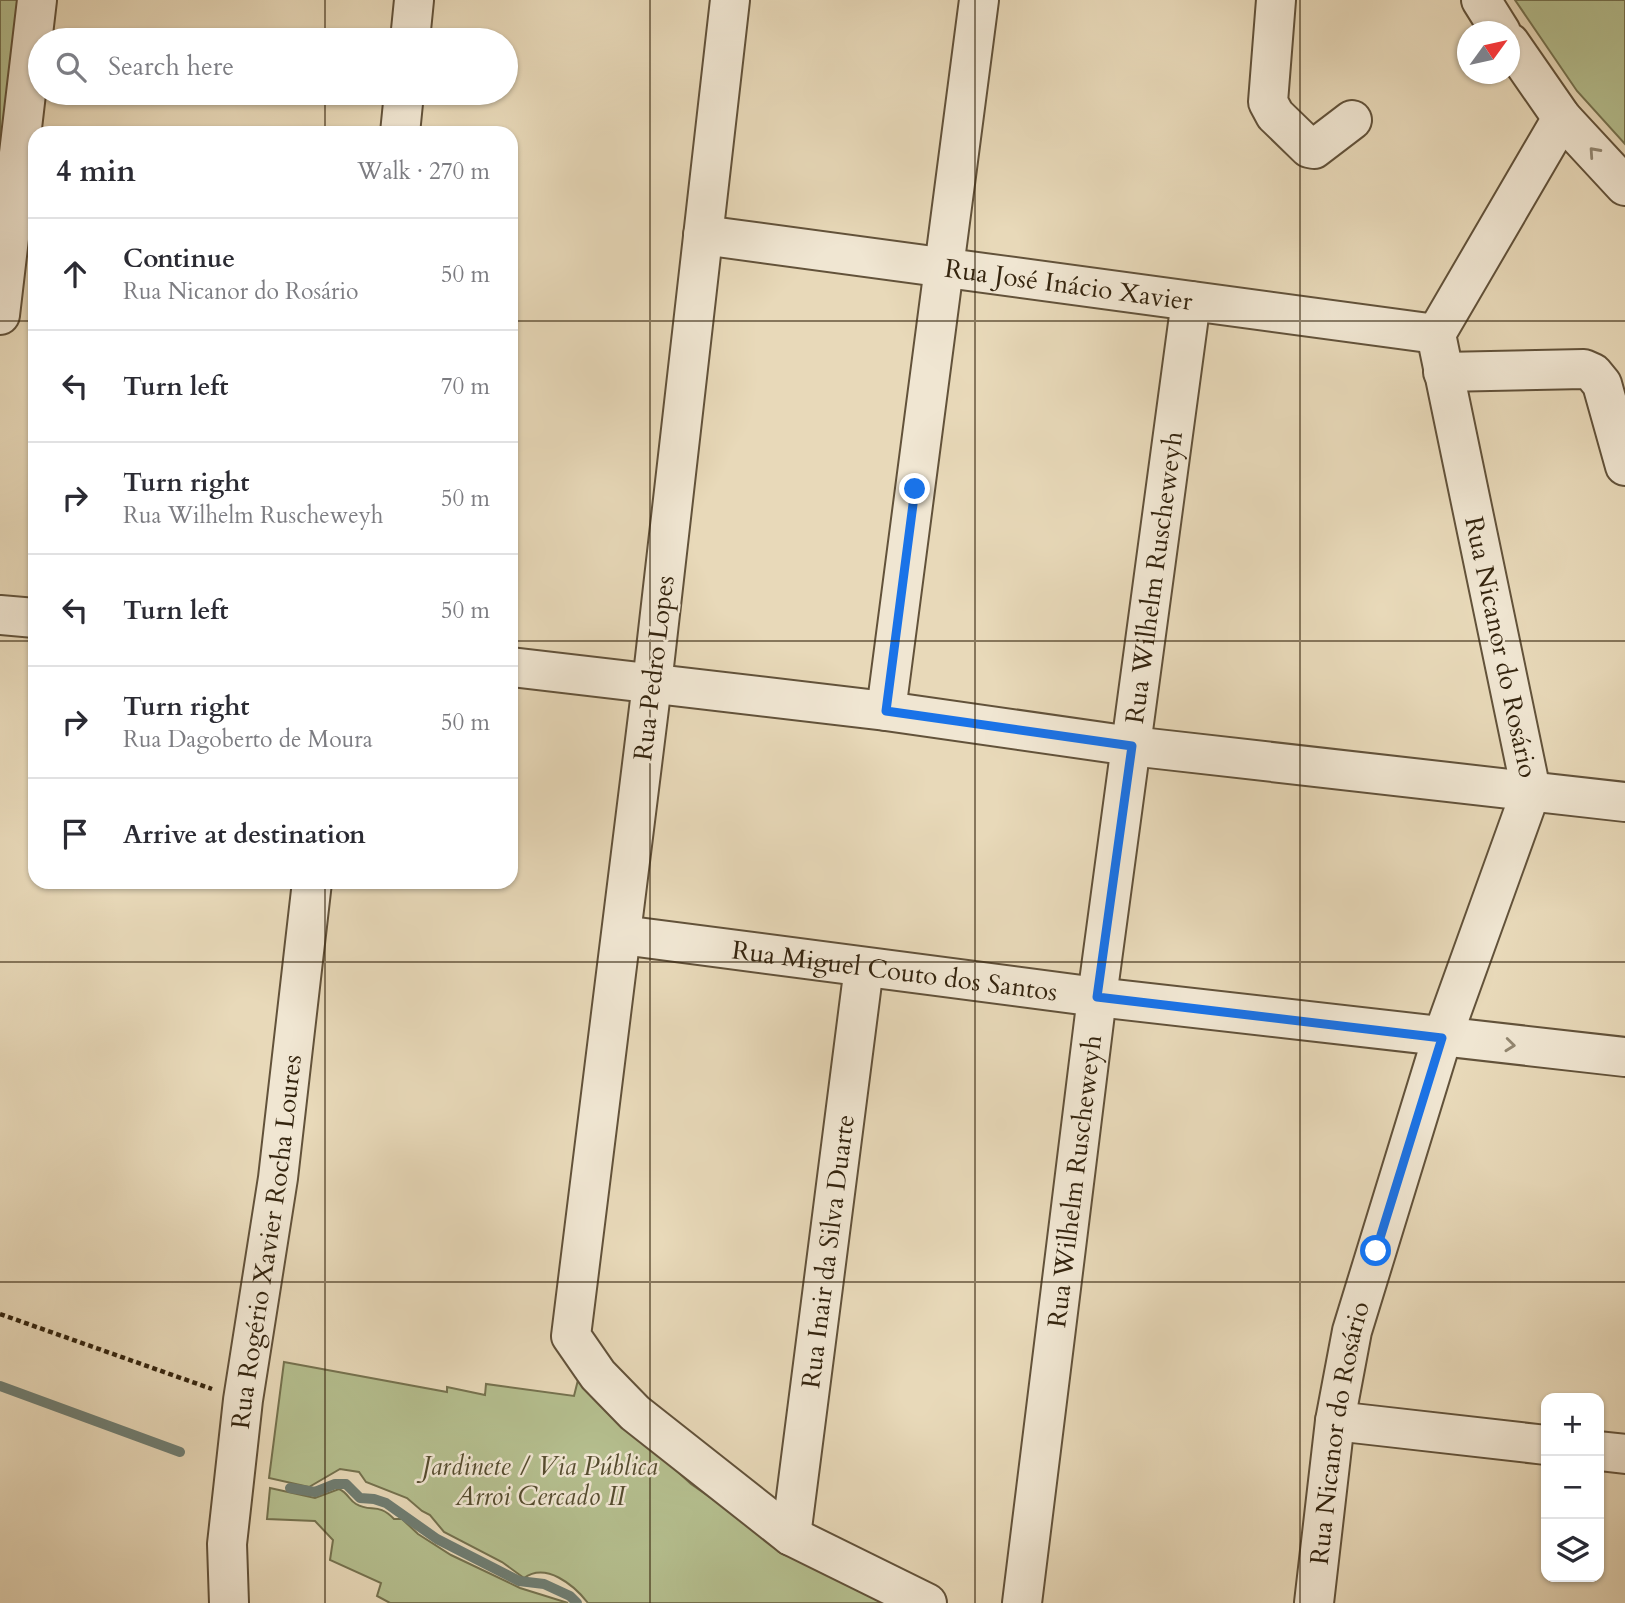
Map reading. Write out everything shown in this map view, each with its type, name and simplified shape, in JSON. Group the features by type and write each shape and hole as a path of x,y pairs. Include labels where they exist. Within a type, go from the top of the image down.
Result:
{"street":[{"path":"34,28 37,0"},
{"path":"411,28 414,0"},
{"name":"Rua Pedro Lopes","path":"730,0 652,684 571,1336 598,1375 635,1413 791,1536"},
{"path":"886,711 979,0"},
{"path":"1276,0 1268,102 1275,115 1309,148 1314,149 1352,120"},
{"path":"1480,0 1494,21"},
{"path":"1520,57 1562,117 1625,187"},
{"path":"0,315 28,77"},
{"path":"401,126 403,105"},
{"path":"1436,334 1562,117"},
{"name":"Rua José Inácio Xavier","path":"703,235 1436,334"},
{"name":"Rua Wilhelm Ruscheweyh","path":"1022,1603 1097,997 1191,301"},
{"name":"Rua Nicanor do Rosário","path":"1314,1603 1335,1421 1352,1331 1442,1038 1531,791 1436,334"},
{"path":"1443,372 1584,369 1593,373 1602,384 1625,466"},
{"path":"0,615 28,617"},
{"path":"518,668 886,711 1132,746 1625,802"},
{"name":"Rua Rogério Xavier Rocha Loures","path":"229,1603 227,1544 243,1400 278,1178 311,889"},
{"name":"Rua Miguel Couto dos Santos","path":"622,936 1097,997 1625,1057"},
{"name":"Rua Inair da Silva Duarte","path":"791,1536 864,967"},
{"path":"1335,1421 1541,1444"},
{"path":"1604,1452 1625,1454"},
{"path":"791,1536 927,1603"}],"path":[{"path":"0,1314 243,1400"}],"green space":[{"path":"0,0 24,0 0,199"},
{"path":"1515,0 1625,0 1625,144 1577,91"},
{"name":"Jardinete / Via Pública Arroi Cercado II","path":"284,1362 447,1392 447,1387 485,1395 486,1384 574,1396 578,1380 691,1484 738,1517 898,1603 588,1603 575,1589 550,1574 532,1574 524,1578 502,1562 444,1532 430,1515 407,1498 366,1482 359,1472 340,1469 309,1487 269,1478"},
{"path":"270,1488 315,1498 339,1489 361,1507 379,1509 394,1519 402,1519 418,1534 451,1555 520,1588 568,1603 390,1603 377,1596 381,1583 330,1560 333,1540 315,1521 267,1519"}],"waterway":[{"path":"0,1386 180,1452"},
{"path":"290,1488 315,1492 335,1484 346,1484 360,1498 386,1503 437,1539 519,1581 544,1584 570,1596 577,1603"}],"route":[{"path":"915,489 886,711 1132,746 1097,997 1442,1038 1376,1251"}]}
